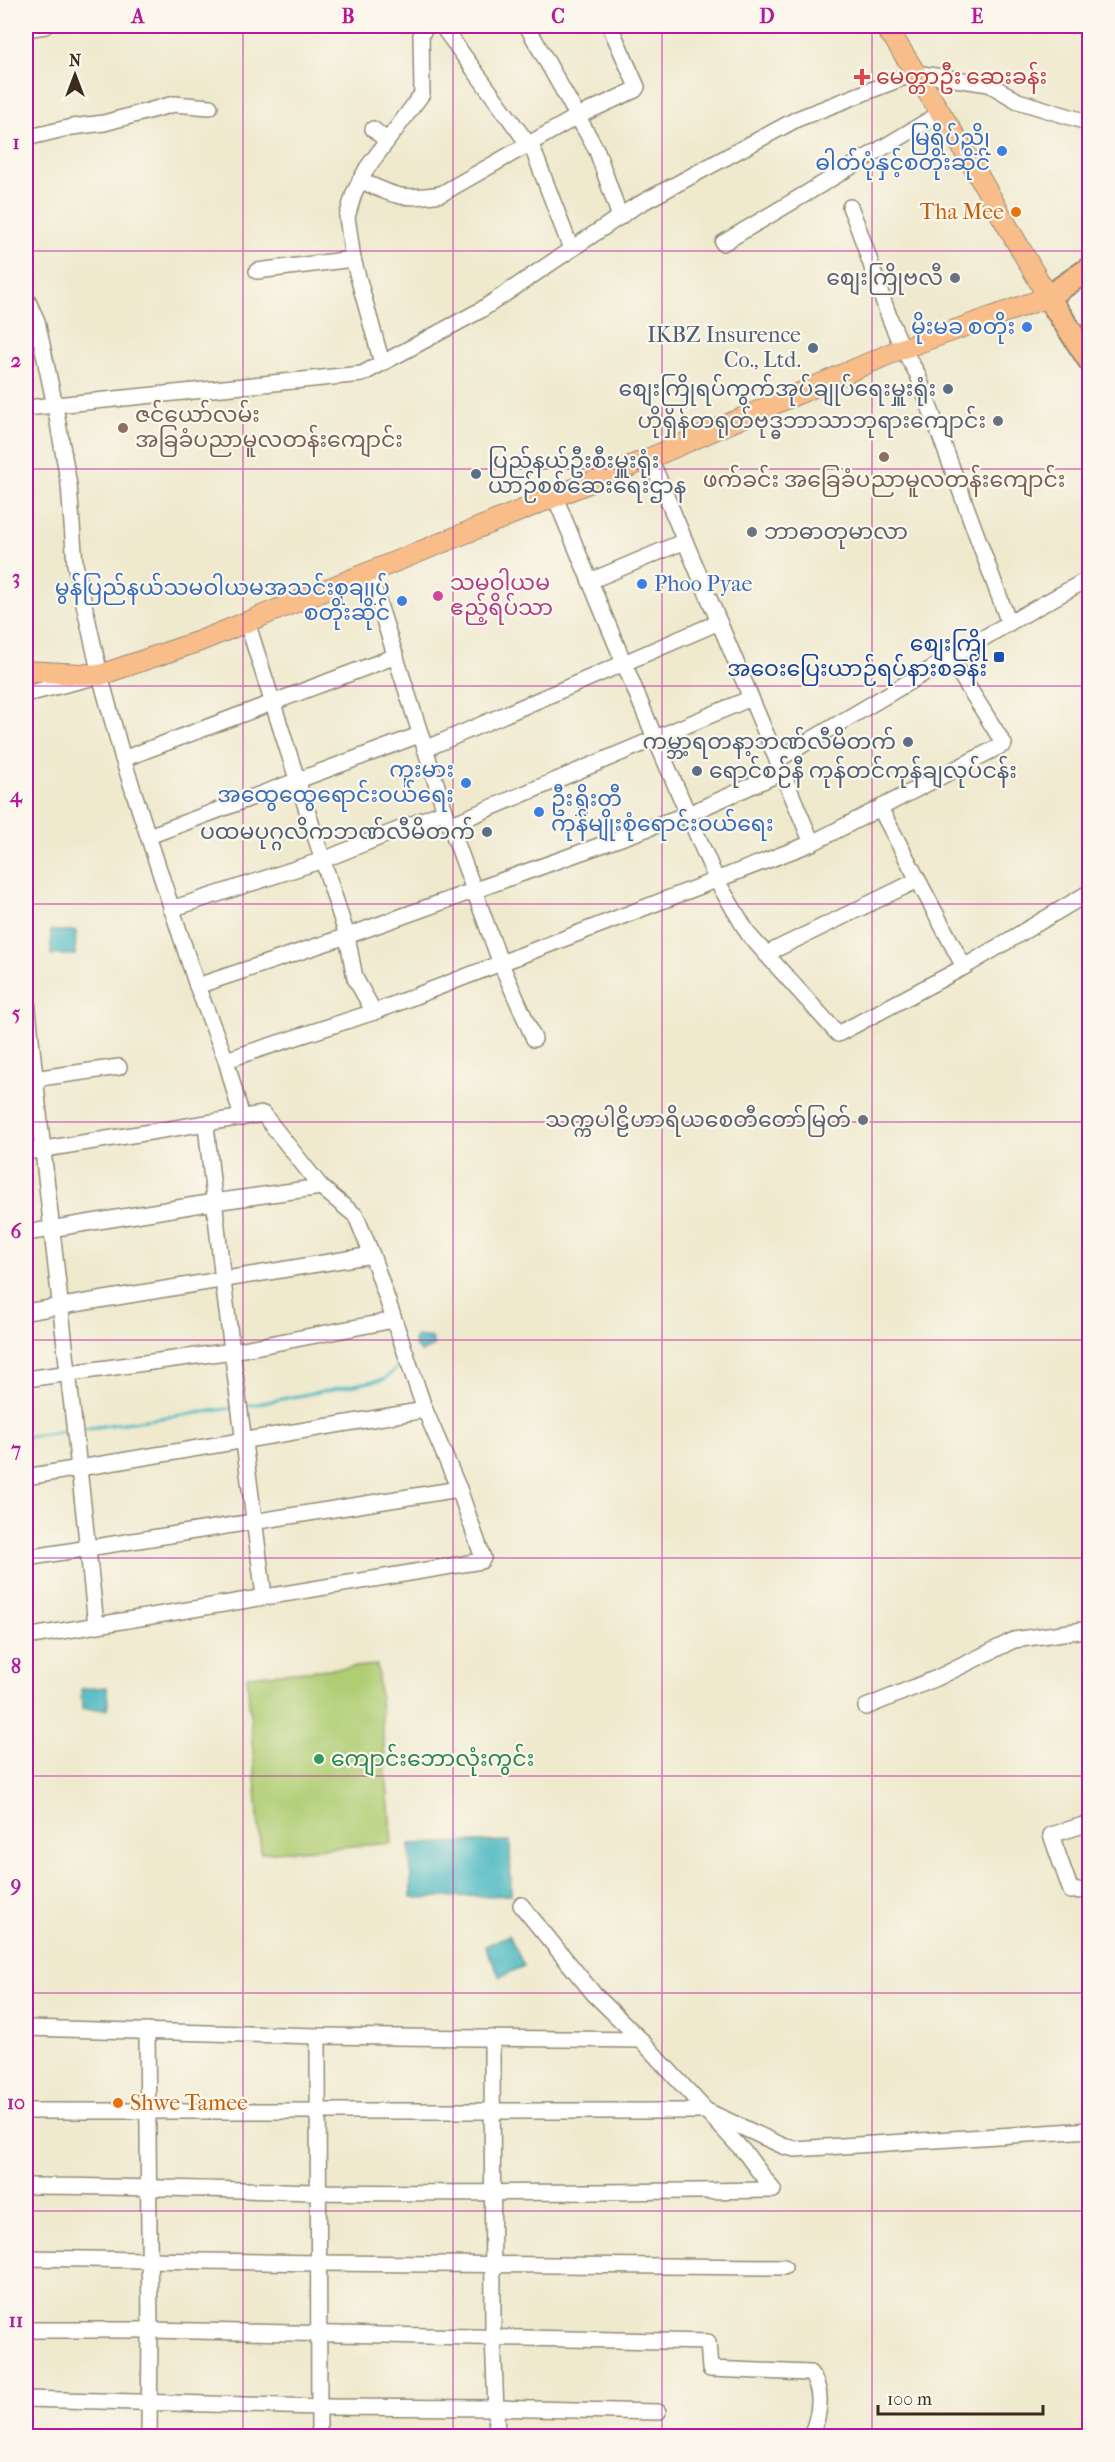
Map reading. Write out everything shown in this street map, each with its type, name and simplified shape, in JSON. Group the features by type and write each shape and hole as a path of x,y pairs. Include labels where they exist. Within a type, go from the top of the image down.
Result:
{"highway":[{"path":"1089,268 1048,297 1089,361"}],"main road":[{"path":"26,671 100,675 247,622 650,458 901,349 1048,297 963,147 893,37 883,26"}],"street":[{"path":"26,30 45,26"},
{"path":"382,363 353,259 347,217 360,180 423,94 421,34 427,26"},
{"path":"442,26 534,152 571,249"},
{"path":"527,26 597,151 620,217"},
{"path":"360,180 394,196 418,197 441,194 578,116 636,88 609,26"},
{"path":"26,408 362,374 481,310 620,217 796,119 915,73 988,84 1018,101 1089,123"},
{"path":"26,138 72,127 104,123 174,104 210,107"},
{"path":"723,243 941,113"},
{"path":"373,129 387,141"},
{"path":"850,207 864,239 884,308 901,349 917,373 1009,623"},
{"path":"256,271 353,259"},
{"path":"26,297 37,321 55,406 69,485 75,564 100,675 123,759 171,909 197,986 226,1060 242,1118"},
{"path":"650,458 812,843"},
{"path":"555,497 717,881 749,935 838,1034 964,967 1089,892"},
{"path":"590,581 685,541"},
{"path":"369,573 448,818 501,964 534,1039"},
{"path":"197,986 347,936 688,814 780,766 950,658 1089,578"},
{"path":"247,622 347,936 355,978 374,1012"},
{"path":"149,836 297,780 423,742 626,664 719,622"},
{"path":"123,759 396,656"},
{"path":"226,1060 374,1012 812,843 1004,744 950,658"},
{"path":"26,694 100,675"},
{"path":"171,909 448,818 655,738 751,698"},
{"path":"880,808 964,967"},
{"path":"766,954 918,880"},
{"path":"26,990 30,1080 41,1149 80,1468 96,1625"},
{"path":"30,1080 119,1067"},
{"path":"237,1099 212,1123 214,1202 264,1596"},
{"path":"26,1152 263,1114 321,1188 356,1216 372,1255 425,1410 459,1489 483,1560 26,1637"},
{"path":"26,1233 214,1202 321,1188"},
{"path":"26,1312 372,1255"},
{"path":"26,1379 233,1351 394,1320"},
{"path":"26,1477 425,1410"},
{"path":"26,1558 459,1489"},
{"path":"866,1707 937,1678 1014,1640 1089,1629"},
{"path":"1089,1823 1052,1835 1071,1891 1089,1890"},
{"path":"26,2186 147,2186 318,2192 493,2193 773,2190 747,2154 641,2040 594,1994 522,1905"},
{"path":"26,2028 318,2036 641,2040"},
{"path":"147,2031 150,2330 148,2436"},
{"path":"318,2036 319,2436"},
{"path":"492,2038 496,2436"},
{"path":"26,2111 318,2113 707,2111 783,2146 795,2149 1089,2130"},
{"path":"26,2258 784,2267"},
{"path":"26,2330 494,2336 708,2342 710,2369 810,2373 818,2382 819,2396 819,2417 811,2436"},
{"path":"26,2399 319,2407 658,2412"}],"green space":[{"name":"ကျောင်းဘောလုံးကွင်း","path":"377,1665 392,1843 261,1853 247,1676"}],"water":[{"path":"51,931 76,931 75,955 51,955"},
{"path":"417,1336 432,1338 434,1346 421,1352 415,1346 414,1340"},
{"path":"107,1687 108,1709 82,1709 81,1689"},
{"path":"510,1841 511,1895 411,1898 410,1844"},
{"path":"509,1935 524,1966 500,1977 485,1946"}],"waterway":[{"path":"246,1406 385,1379 403,1362"},
{"path":"81,1429 233,1408"},
{"path":"26,1437 65,1431"}],"place":[{"name":"မေတ္တာဦး ဆေးခန်း","path":"862,77"},
{"name":"မြရိပ်ညို ဓါတ်ပုံနှင့်စတိုးဆိုင်","path":"1002,151"},
{"name":"Tha Mee","path":"1016,212"},
{"name":"စျေးကြိုဗလီ","path":"955,278"},
{"name":"မိုးမခ စတိုး","path":"1027,327"},
{"name":"IKBZ Insurence Co., Ltd.","path":"813,348"},
{"name":"စျေးကြိုရပ်ကွက်အုပ်ချုပ်ရေးမှူးရုံး","path":"948,389"},
{"name":"ဟိုရှိန်တရုတ်ဗုဒ္ဓဘာသာဘုရားကျောင်း","path":"998,421"},
{"name":"ဇင်ယော်လမ်း အခြခံပညာမူလတန်းကျောင်း","path":"123,428"},
{"name":"ဖက်ခင်း အခြေခံပညာမူလတန်းကျောင်း","path":"884,457"},
{"name":"ပြည်နယ်ဦးစီးမှူးရုံး ယာဉ်စစ်ဆေးရေးဌာန","path":"476,474"},
{"name":"ဘာဓာတုမာလာ","path":"752,532"},
{"name":"Phoo Pyae","path":"642,584"},
{"name":"သမဝါယမ ဧည့်ရိပ်သာ","path":"438,596"},
{"name":"မွန်ပြည်နယ်သမဝါယမအသင်းစုချုပ် စတိုးဆိုင်","path":"402,601"},
{"name":"စျေးကြို အဝေးပြေးယာဉ်ရပ်နားစခန်း","path":"999,657"},
{"name":"ကမ္ဘာ့ရတနာ့ဘဏ်လီမိတက်","path":"908,742"},
{"name":"ရောင်စဉ်နီ ကုန်တင်ကုန်ချလုပ်ငန်း","path":"697,771"},
{"name":"ကူးမား အထွေထွေရောင်းဝယ်ရေး","path":"466,783"},
{"name":"ဦးရှိုးတီ ကုန်မျိုးစုံရောင်းဝယ်ရေး","path":"539,812"},
{"name":"ပထမပုဂ္ဂလိကဘဏ်လီမိတက်","path":"487,832"},
{"name":"သက္ကပါဠိဟာရိယစေတီတော်မြတ်","path":"863,1120"},
{"name":"ကျောင်းဘောလုံးကွင်း","path":"319,1759"},
{"name":"Shwe Tamee","path":"118,2103"}]}
